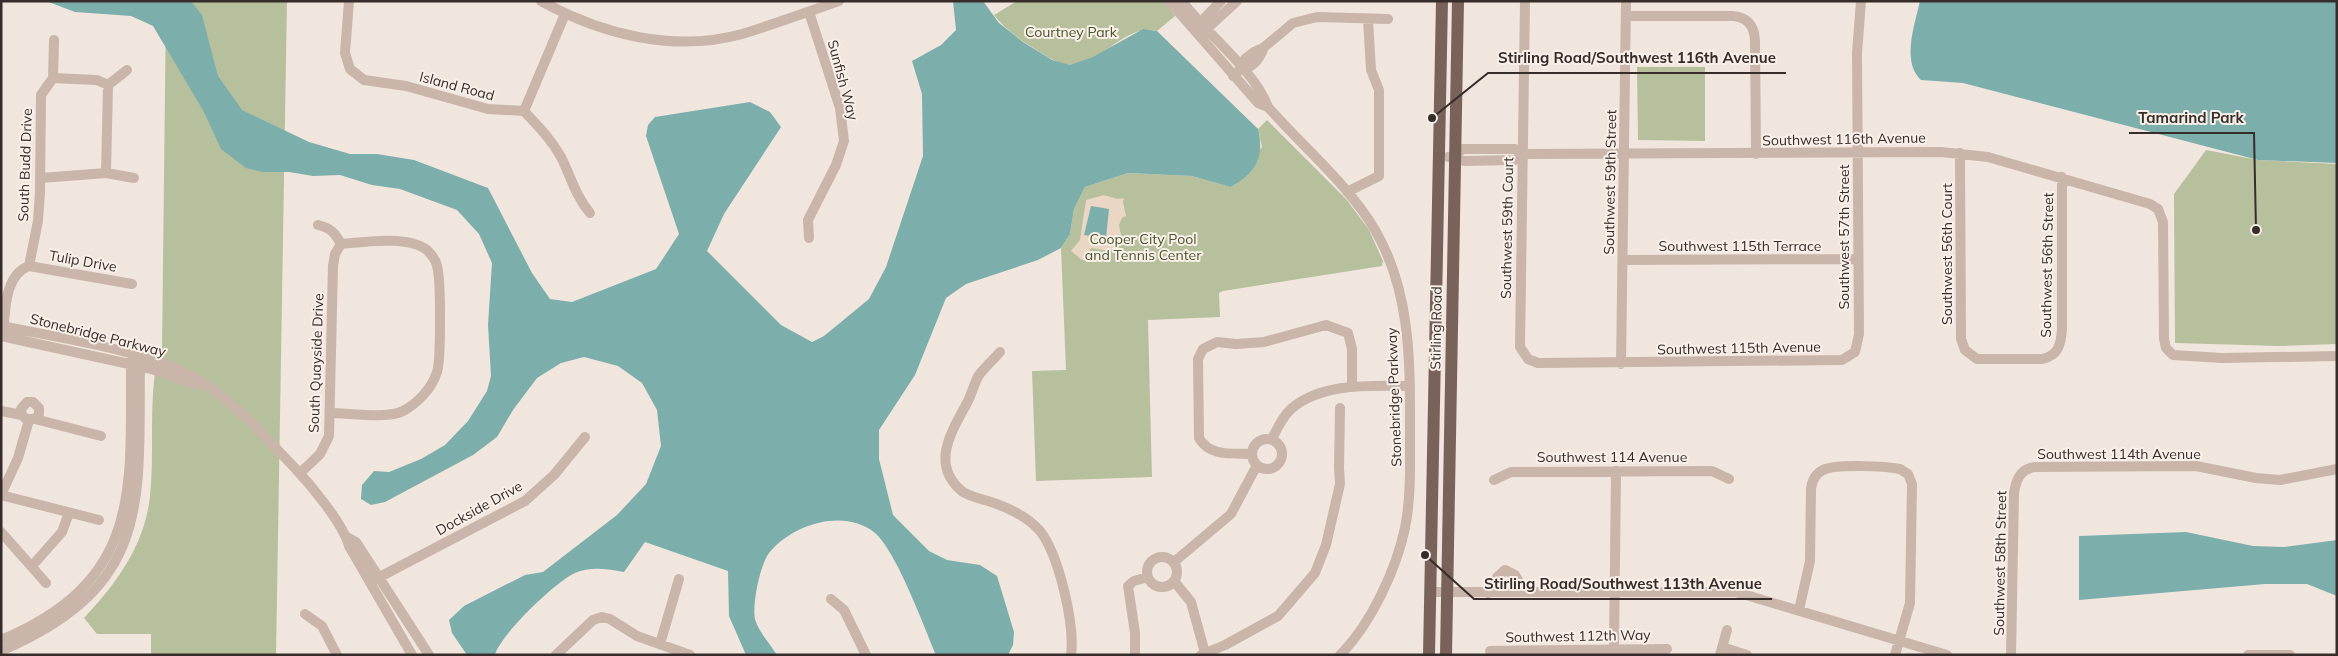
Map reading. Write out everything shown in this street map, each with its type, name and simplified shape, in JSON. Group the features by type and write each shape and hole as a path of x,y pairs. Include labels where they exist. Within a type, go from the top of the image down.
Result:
{"main road":[{"name":"Stirling Road","path":"1429,655 1442,1"},
{"name":"Stirling Road","path":"1446,655 1458,1"}],"street":[{"name":"Island Road","path":"349,1 345,53 350,69 364,80 406,86 488,110 524,111"},
{"path":"541,1 565,14 605,30 642,38 700,40 740,34 839,1"},
{"name":"Stonebridge Parkway","path":"1169,1 1242,68 1264,97 1268,107 1348,192 1375,230 1390,263 1403,303 1409,344 1410,386 1410,485 1405,528 1376,605 1351,644 1340,655"},
{"name":"Stonebridge Parkway","path":"1182,1 1199,30 1233,76 1258,103 1268,107"},
{"path":"1199,30 1221,1"},
{"path":"1199,30 1238,1"},
{"name":"Southwest 59th Court","path":"1525,1 1519,341 1522,352 1528,360 1538,363 1621,364"},
{"name":"Southwest 59th Street","path":"1621,364 1626,1"},
{"name":"Southwest 57th Street","path":"1855,352 1859,334 1857,53 1862,1"},
{"name":"Sunfish Way","path":"808,238 808,220 836,165 844,141 840,108 809,12"},
{"path":"565,14 524,111 549,137 562,158 581,202 590,214"},
{"path":"1626,16 1732,16 1743,18 1750,23 1755,40 1756,154"},
{"path":"1233,76 1242,68 1251,66 1260,57 1264,47 1293,22 1317,18 1388,19"},
{"path":"1348,192 1379,176 1379,90 1371,70 1368,20"},
{"path":"54,40 53,78 97,80 108,85"},
{"path":"106,173 108,85 126,70"},
{"name":"South Budd Drive","path":"29,266 38,221 41,178 39,151 41,95 53,78"},
{"name":"Southwest 116th Avenue","path":"1439,157 1454,156 1463,149 1515,149 1522,154 1960,153 1988,157 2150,204 2158,209 2163,222 2164,339 2168,351 2179,357 2337,356"},
{"name":"Southwest 56th Court","path":"1960,153 1961,339 1967,353 1978,359 2042,359 2056,352"},
{"path":"41,178 106,173 134,178"},
{"name":"Southwest 56th Street","path":"2056,352 2061,343 2062,329 2062,178"},
{"path":"318,225 328,227 336,234 341,244 381,240 411,244 426,250 437,264 440,279 438,369 432,384 424,393 398,413 331,413"},
{"name":"South Quayside Drive","path":"300,473 320,454 329,436 333,266 335,254 341,244"},
{"name":"Southwest 115th Terrace","path":"1623,260 1858,259"},
{"path":"2,331 12,280 19,270 29,266"},
{"name":"Tulip Drive","path":"29,266 132,284"},
{"path":"1252,454 1214,452 1204,447 1199,438 1198,359 1203,349 1218,342 1236,344 1264,342 1288,337 1326,325 1340,328 1348,333 1352,349 1352,387"},
{"name":"Stonebridge Parkway","path":"2,331 135,360 212,391 260,432 300,473 347,537 356,542 412,655"},
{"path":"1000,352 978,376 970,396 950,432 946,449 946,465 954,481 963,492 1009,508 1040,532 1053,556 1072,621 1073,640 1071,655"},
{"name":"Southwest 115th Avenue","path":"1621,364 1842,360 1855,352"},
{"path":"1,640 28,629 64,606 94,576 110,550 120,527 129,483 135,360"},
{"path":"1,651 32,638 70,614 102,583 112,567 129,530 138,492 140,454 135,360"},
{"path":"1272,439 1284,417 1291,409 1320,394 1352,387 1410,386"},
{"path":"1174,581 1191,602 1203,654 1225,645 1278,616 1315,573 1326,545 1340,484 1338,468 1340,408"},
{"path":"1,411 101,436"},
{"path":"29,418 18,458 1,495 99,520"},
{"name":"Dockside Drive","path":"374,580 525,501 554,475 585,437"},
{"path":"1174,562 1231,514 1256,465 1252,454 1258,441 1272,439"},
{"path":"1256,465 1270,469 1279,463 1282,449 1272,439"},
{"name":"Southwest 114th Avenue","path":"2020,474 2029,468 2035,467 2196,466 2256,478 2280,480 2337,469"},
{"path":"1799,610 1810,561 1811,489 1812,482 1818,473 1835,468 1893,468 1908,474 1912,492 1911,591 1908,613 1895,655"},
{"path":"1614,649 1616,471"},
{"name":"Southwest 114 Avenue","path":"1494,480 1511,472 1616,471 1712,471 1730,479"},
{"name":"Southwest 58th Street","path":"2011,655 2014,493 2020,474"},
{"path":"32,566 62,532 69,512"},
{"path":"1,532 46,583"},
{"path":"1163,556 1174,562 1177,574 1174,581 1168,586 1158,587 1150,582 1148,567 1154,559 1163,556"},
{"path":"1488,593 1497,577 1505,570 1515,575 1525,592"},
{"path":"1135,655 1135,633 1128,586 1134,581 1148,577"},
{"path":"660,644 679,579"},
{"name":"Stonebridge Parkway","path":"374,580 429,655"},
{"path":"1430,592 1736,592 1947,655"},
{"path":"831,600 848,617 866,655"},
{"path":"305,614 322,626 337,655"},
{"path":"556,655 593,620 602,617 637,636 690,655"},
{"path":"1727,630 1721,651 1747,655"},
{"name":"Southwest 112th Way","path":"1490,651 1559,653 1614,649 1637,652 1667,649"},
{"path":"2248,655 2290,655"}],"green space":[{"path":"166,1 287,1 276,655 151,655 151,634 97,634 84,618 118,577 127,563 142,531 150,496 154,381 162,352"},
{"name":"Courtney Park","path":"1017,1 1164,1 1175,16 1157,31 1146,30 1134,33 1081,64 1070,65 1047,57 1029,46 1008,30 994,15"},
{"path":"1637,67 1705,67 1705,141 1638,140"},
{"name":"Cooper City Pool and Tennis Center","path":"1267,120 1347,200 1369,230 1383,261 1382,266 1223,291 1219,293 1220,317 1148,320 1152,477 1036,481 1032,371 1066,370 1061,248 1070,234 1074,209 1085,187 1128,173 1192,176 1230,187 1262,147 1258,129"},
{"path":"2206,150 2258,160 2337,164 2337,344 2279,346 2175,343 2174,194"}],"shaded area":[{"path":"1104,195 1117,199 1124,198 1126,216 1122,218 1119,225 1122,241 1110,251 1091,248 1085,260 1082,260 1071,251 1080,240 1086,200"}],"water":[{"path":"46,1 191,1 202,15 218,76 242,110 309,142 350,154 377,154 414,160 488,188 532,273 550,299 572,302 656,269 679,234 646,136 648,125 655,117 750,102 770,112 781,127 724,214 707,251 781,325 812,342 824,336 869,299 886,267 923,156 922,94 912,61 941,45 956,30 953,1 983,1 999,23 1023,42 1052,60 1070,65 1093,57 1143,29 1157,31 1258,129 1260,139 1259,157 1252,171 1230,187 1192,176 1128,173 1085,187 1074,209 1070,234 1061,248 1038,260 966,284 946,298 915,375 879,430 879,459 893,515 929,551 947,560 980,565 997,576 1014,632 1013,645 1008,655 936,655 909,590 883,542 875,533 863,525 834,521 805,527 791,534 769,553 763,566 756,595 755,619 777,655 746,655 729,616 728,571 645,542 624,572 587,569 566,578 542,598 517,623 499,646 495,655 467,655 452,633 449,620 464,606 525,575 543,572 617,515 646,484 661,446 657,410 642,383 618,366 584,357 561,363 537,378 513,410 497,437 473,455 385,502 371,505 361,499 362,485 374,471 389,472 421,459 445,445 468,421 487,391 491,376 488,325 492,263 479,234 457,210 400,189 372,185 340,175 313,176 289,172 263,172 246,168 221,149 204,112 153,26 131,16 75,12"},
{"path":"1920,1 2337,1 2337,163 2258,160 1963,83 1921,80 1915,72 1911,53 1911,42"},
{"path":"1091,206 1109,209 1106,238 1084,235"},
{"path":"2186,532 2253,546 2284,547 2337,540 2337,596 2307,584 2265,584 2079,600 2079,536"}],"place":[{"name":"Stirling Road/Southwest 116th Avenue","path":"1432,118"},
{"name":"Tamarind Park","path":"2256,230"},
{"name":"Stirling Road/Southwest 113th Avenue","path":"1425,555"}]}
